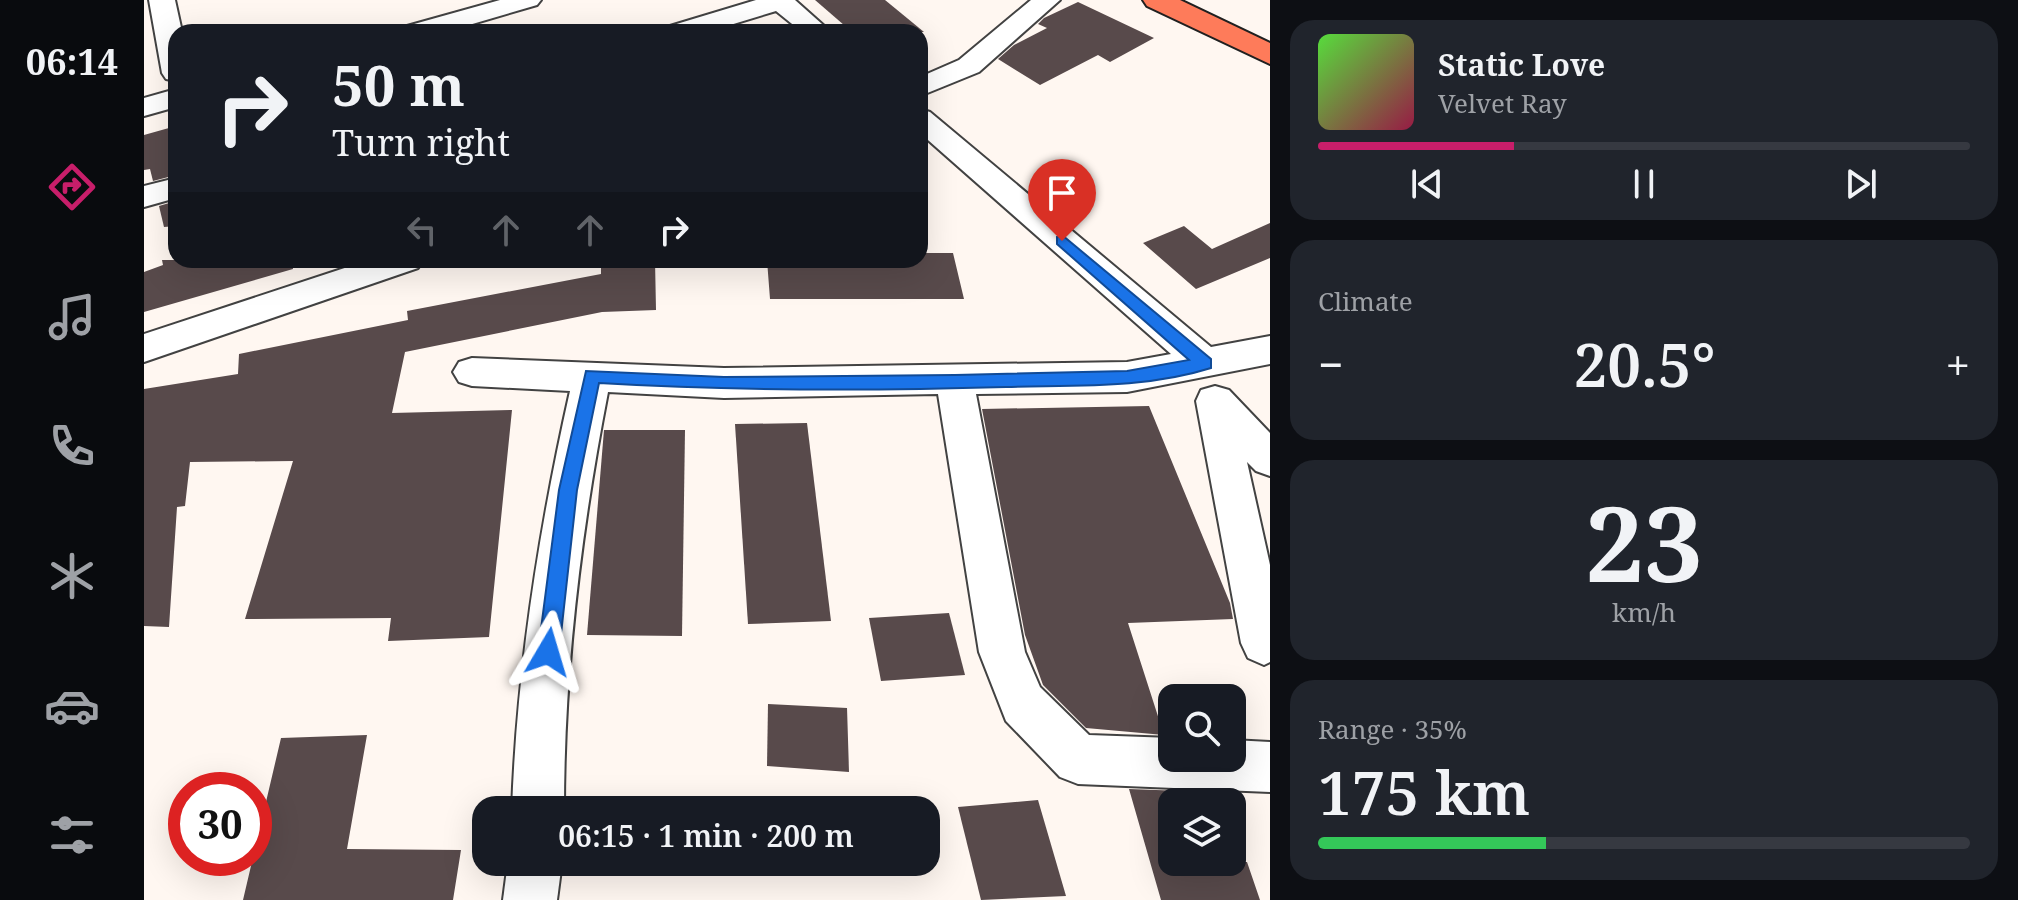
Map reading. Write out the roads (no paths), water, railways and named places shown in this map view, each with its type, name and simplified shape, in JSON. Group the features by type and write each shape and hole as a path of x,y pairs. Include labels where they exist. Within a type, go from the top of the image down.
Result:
{"highway":[{"path":"1180,2 1270,34"},
{"path":"1180,2 1270,55"}],"street":[{"path":"162,0 168,31"},
{"path":"444,24 528,0"},
{"path":"704,24 780,0 808,24"},
{"path":"928,84 969,66 1047,0"},
{"path":"144,107 168,100"},
{"path":"928,125 1201,378 1270,459"},
{"path":"144,197 168,190"},
{"path":"144,348 371,268"},
{"path":"472,372 724,383 1201,378 1270,350"},
{"path":"538,796 538,743 559,557 568,490 592,376"},
{"path":"1201,378 1264,643"},
{"path":"955,382 1002,652 1023,704 1078,759 1270,767"},
{"path":"530,900 533,876"}]}
